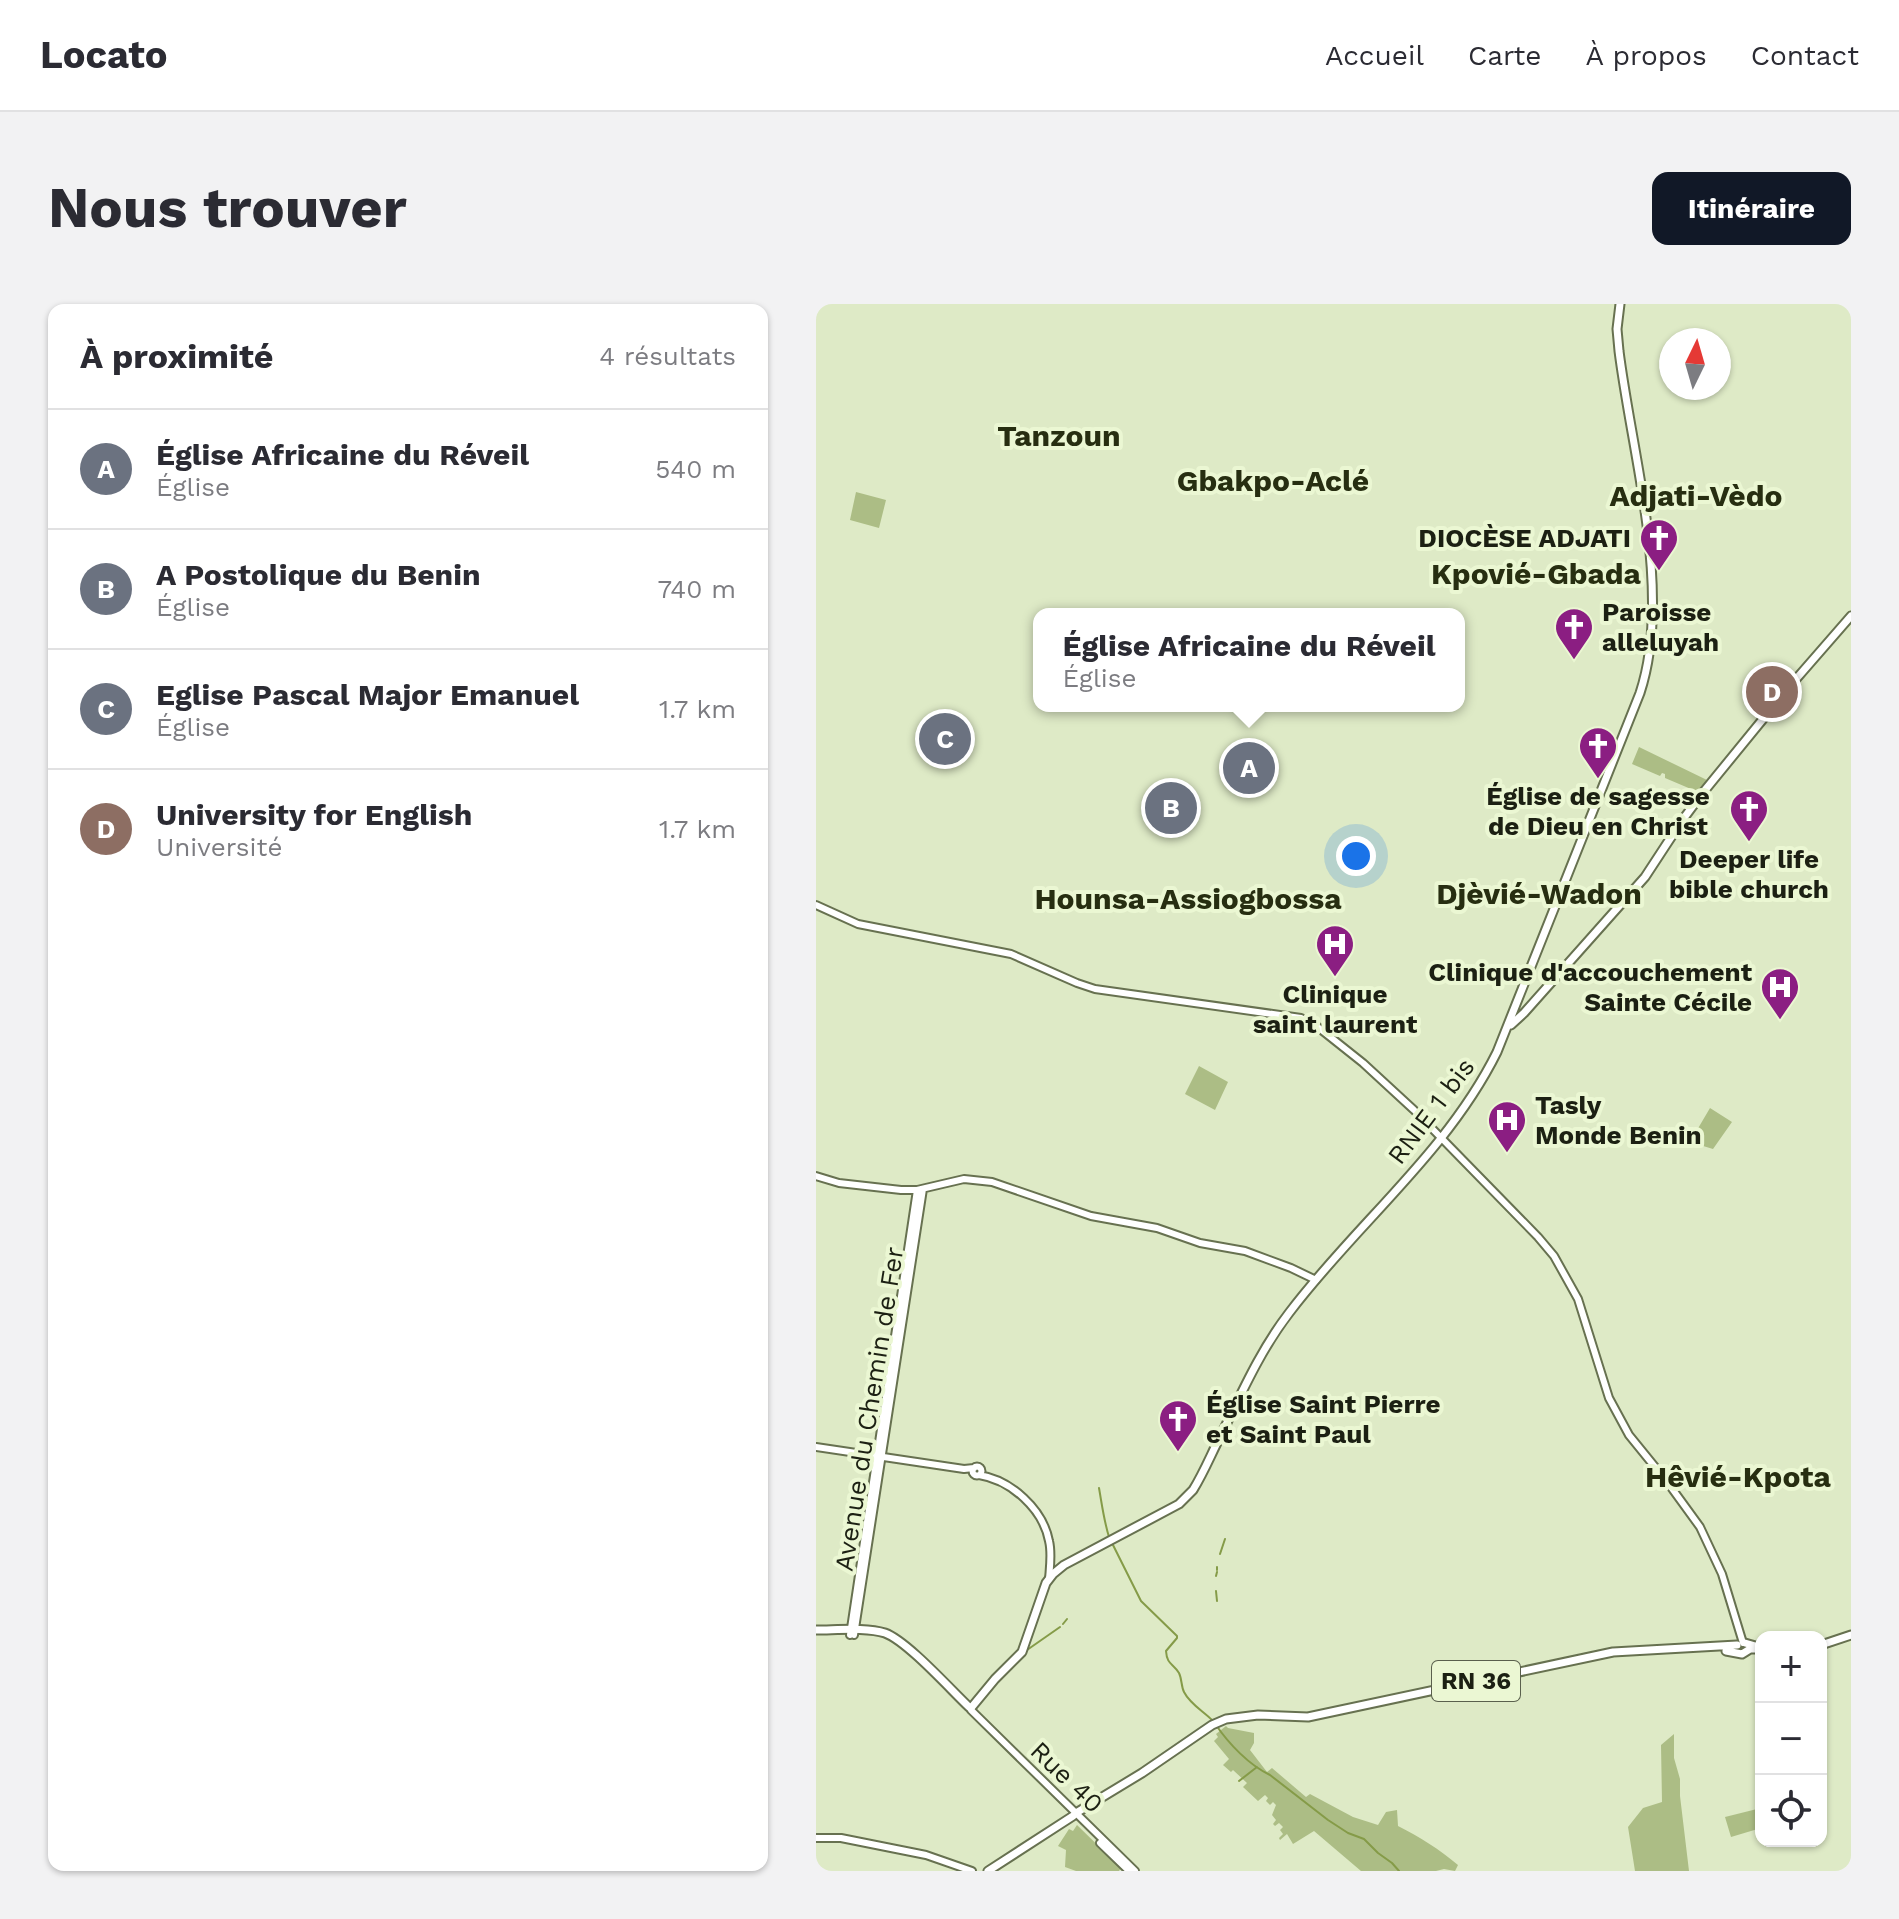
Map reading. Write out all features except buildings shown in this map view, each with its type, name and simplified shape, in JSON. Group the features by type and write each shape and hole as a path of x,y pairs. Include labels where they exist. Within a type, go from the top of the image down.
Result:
{"main road":[{"name":"RNIE 1 bis","path":"970,1709 1025,1649 1043,1590 1063,1565 1172,1508 1190,1494 1263,1352 1289,1313 1441,1138 1483,1078 1510,1023 1640,693 1650,655 1652,603 1649,546 1619,351 1617,329 1620,304"},
{"path":"1510,1023 1524,1013 1645,877 1701,795 1851,613"},
{"path":"816,907 863,929 1008,956 1095,992 1307,1023 1441,1138 1531,1235 1558,1269 1575,1303 1608,1404 1622,1431 1697,1528 1720,1578 1741,1646"},
{"path":"816,1176 839,1183 901,1190 964,1179 992,1182 1091,1216 1157,1228 1200,1243 1245,1251 1316,1280"},
{"name":"Avenue du Chemin de Fer","path":"852,1633 920,1189"},
{"path":"816,1447 964,1469 989,1477 1024,1497 1034,1509 1048,1536 1049,1579"},
{"path":"1050,1558 1063,1565"},
{"path":"816,1632 879,1636 892,1642 970,1709"},
{"path":"1827,1645 1851,1637"},
{"name":"RN 36","path":"988,1871 1164,1761 1215,1724 1229,1719 1307,1719 1628,1652 1755,1647"},
{"name":"Rue 40","path":"970,1709 1129,1871"},
{"name":"Rue 40","path":"1075,1815 1135,1871"},
{"path":"816,1838 841,1838 926,1855 972,1871"}],"green space":[{"path":"856,492 886,500 879,528 850,520"},
{"path":"1639,747 1707,780 1698,792 1665,778 1665,774 1660,776 1632,764"},
{"path":"1199,1066 1228,1082 1215,1110 1185,1094"},
{"path":"1710,1108 1732,1122 1713,1149 1690,1142"},
{"path":"1226,1726 1254,1733 1250,1750 1267,1772 1272,1768 1306,1797 1310,1794 1353,1817 1378,1825 1386,1812 1397,1810 1398,1826 1451,1859 1458,1865 1455,1871 1361,1871 1314,1831 1293,1844 1287,1834 1280,1840 1283,1827 1279,1823 1273,1824 1276,1805 1273,1802 1270,1805 1265,1795 1258,1801 1243,1787 1247,1783 1223,1765 1229,1759 1214,1741 1218,1737 1216,1734"},
{"path":"1674,1734 1674,1758 1680,1779 1689,1871 1635,1871 1628,1827 1643,1808 1662,1802 1661,1745"},
{"path":"1755,1810 1755,1830 1731,1837 1725,1817"},
{"path":"1077,1825 1121,1868 1119,1871 1076,1871 1065,1867 1066,1850 1058,1846 1069,1829 1073,1831"}],"waterway":[{"path":"1099,1488 1109,1537"},
{"path":"1220,1554 1225,1539"},
{"path":"1112,1543 1141,1601 1177,1636 1166,1651 1168,1659 1179,1673 1187,1696 1212,1720"},
{"path":"1216,1576 1217,1572"},
{"path":"1216,1591 1217,1601"},
{"path":"1063,1624 1067,1619"},
{"path":"1027,1650 1060,1627"},
{"path":"1216,1725 1247,1760 1328,1820 1364,1839 1399,1871"},
{"path":"1239,1781 1257,1767"}],"place":[{"name":"DIOCÈSE ADJATI","path":"1659,572"},
{"name":"Paroisse alleluyah","path":"1574,661"},
{"name":"University for English","path":"1772,692"},
{"name":"Eglise Pascal Major Emanuel","path":"945,739"},
{"name":"Église Africaine du Réveil","path":"1249,768"},
{"name":"Église de sagesse de Dieu en Christ","path":"1598,780"},
{"name":"A Postolique du Benin","path":"1171,808"},
{"name":"Deeper life bible church","path":"1749,843"},
{"name":"Clinique saint laurent","path":"1335,978"},
{"name":"Clinique d'accouchement Sainte Cécile","path":"1780,1021"},
{"name":"Tasly Monde Benin","path":"1507,1154"},
{"name":"Église Saint Pierre et Saint Paul","path":"1178,1453"}],"district":[{"name":"Tanzoun","path":"1059,436"},
{"name":"Gbakpo-Aclé","path":"1273,481"},
{"name":"Adjati-Vèdo","path":"1696,496"},
{"name":"Kpovié-Gbada","path":"1536,574"},
{"name":"Djèvié-Wadon","path":"1539,894"},
{"name":"Hounsa-Assiogbossa","path":"1188,899"},
{"name":"Hêvié-Kpota","path":"1738,1477"}]}
